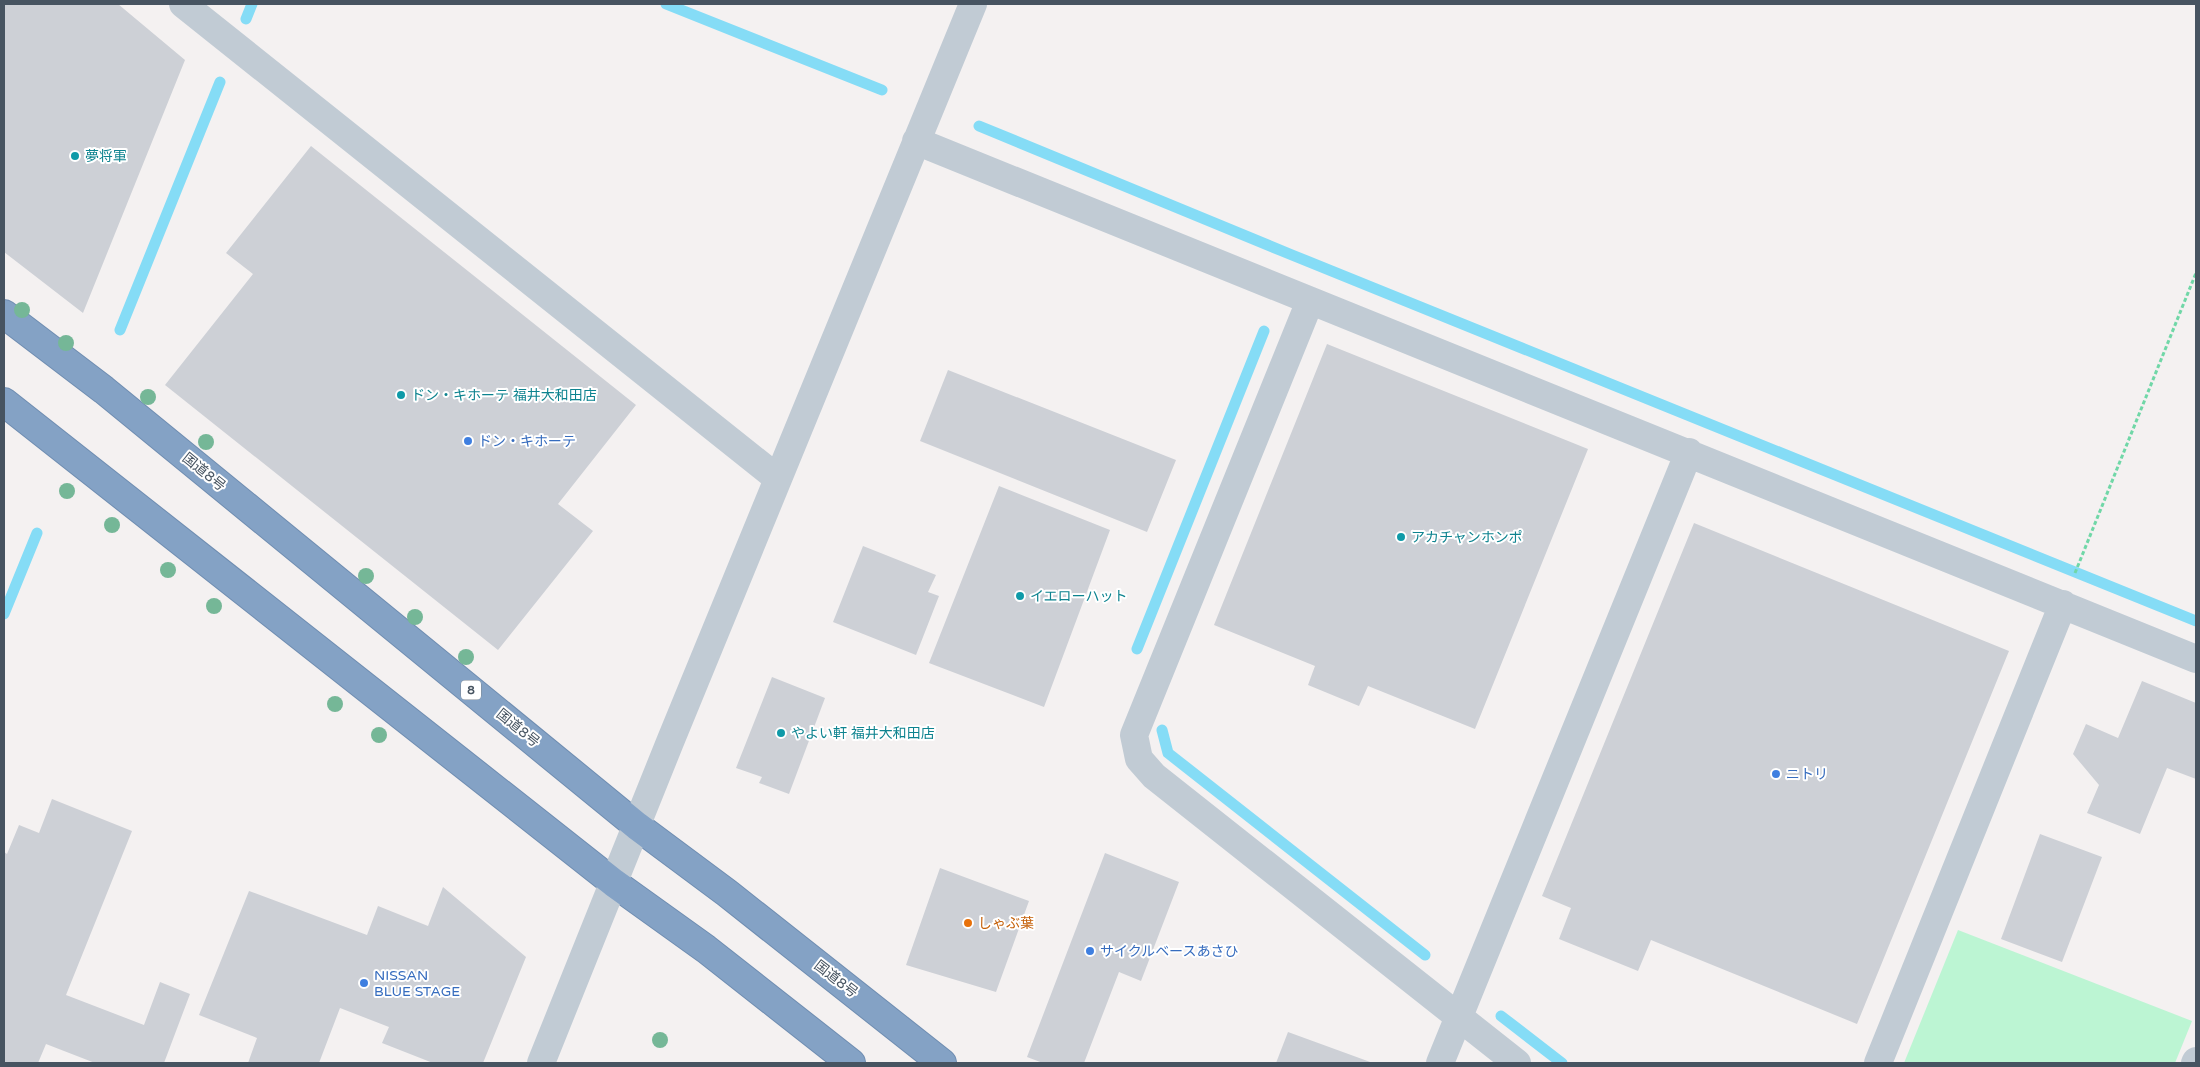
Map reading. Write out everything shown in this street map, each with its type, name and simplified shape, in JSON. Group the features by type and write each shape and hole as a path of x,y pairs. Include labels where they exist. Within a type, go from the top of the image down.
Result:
{"highway":[{"name":"国道8号","path":"4,314 112,396 637,826 727,893 942,1063"},
{"path":"4,402 614,883 706,949 851,1063"}],"street":[{"path":"182,4 778,478"},
{"path":"541,1063 972,4"},
{"path":"916,141 1689,452 2196,659"},
{"path":"1310,301 1134,735 1139,759 1154,776 1517,1063"},
{"path":"1440,1063 1689,452"},
{"path":"1878,1063 2063,604"}],"path":[{"path":"2063,604 2196,273"}],"green space":[{"path":"1958,930 2192,1021 2175,1063 1904,1063"}],"building":[{"name":"夢将軍","path":"4,4 118,4 185,60 83,313 4,252"},
{"name":"ドン・キホーテ 福井大和田店","path":"311,146 636,405 558,504 593,531 498,650 165,385 253,274 226,253"},
{"name":"アカチャンホンポ","path":"1327,344 1588,449 1475,729 1368,686 1359,706 1308,685 1315,666 1214,625"},
{"path":"948,370 1176,460 1147,532 920,441"},
{"name":"イエローハット","path":"999,486 1110,530 1044,707 929,663"},
{"name":"ニトリ","path":"1694,523 2009,651 1857,1024 1651,940 1638,971 1559,939 1571,908 1542,896"},
{"path":"863,546 936,575 928,592 939,596 916,655 833,622"},
{"name":"やよい軒 福井大和田店","path":"772,677 825,698 789,794 759,783 762,777 736,768"},
{"path":"2142,681 2196,703 2196,779 2167,768 2140,834 2087,813 2099,785 2073,754 2086,724 2118,738"},
{"path":"52,799 132,831 66,995 144,1025 160,982 190,994 164,1063 95,1063 46,1044 38,1063 4,1063 4,852 7,854 19,825 39,833"},
{"path":"2040,834 2102,857 2062,962 2001,939"},
{"path":"1105,853 1179,882 1141,981 1119,972 1084,1063 1043,1063 1027,1057"},
{"path":"940,868 1029,901 996,992 906,965"},
{"name":"NISSAN BLUE STAGE","path":"443,887 526,957 483,1063 433,1063 382,1043 389,1027 340,1008 319,1063 248,1063 257,1038 199,1015 249,891 367,935 378,906 428,926"},
{"path":"1288,1032 1373,1063 1276,1063"}],"waterway":[{"path":"246,19 252,4"},
{"path":"666,4 882,90"},
{"path":"120,330 220,82"},
{"path":"979,126 1292,255 2196,621"},
{"path":"1137,649 1264,331"},
{"path":"4,614 37,533"},
{"path":"1162,730 1168,753 1425,955"},
{"path":"1501,1016 1562,1063"}],"place":[{"name":"夢将軍","path":"75,156"},
{"name":"ドン・キホーテ 福井大和田店","path":"401,395"},
{"name":"ドン・キホーテ","path":"468,441"},
{"name":"アカチャンホンポ","path":"1401,537"},
{"name":"イエローハット","path":"1020,596"},
{"name":"やよい軒 福井大和田店","path":"781,733"},
{"name":"ニトリ","path":"1776,774"},
{"name":"しゃぶ葉","path":"968,923"},
{"name":"サイクルベースあさひ","path":"1090,951"},
{"name":"NISSAN BLUE STAGE","path":"364,983"}]}
